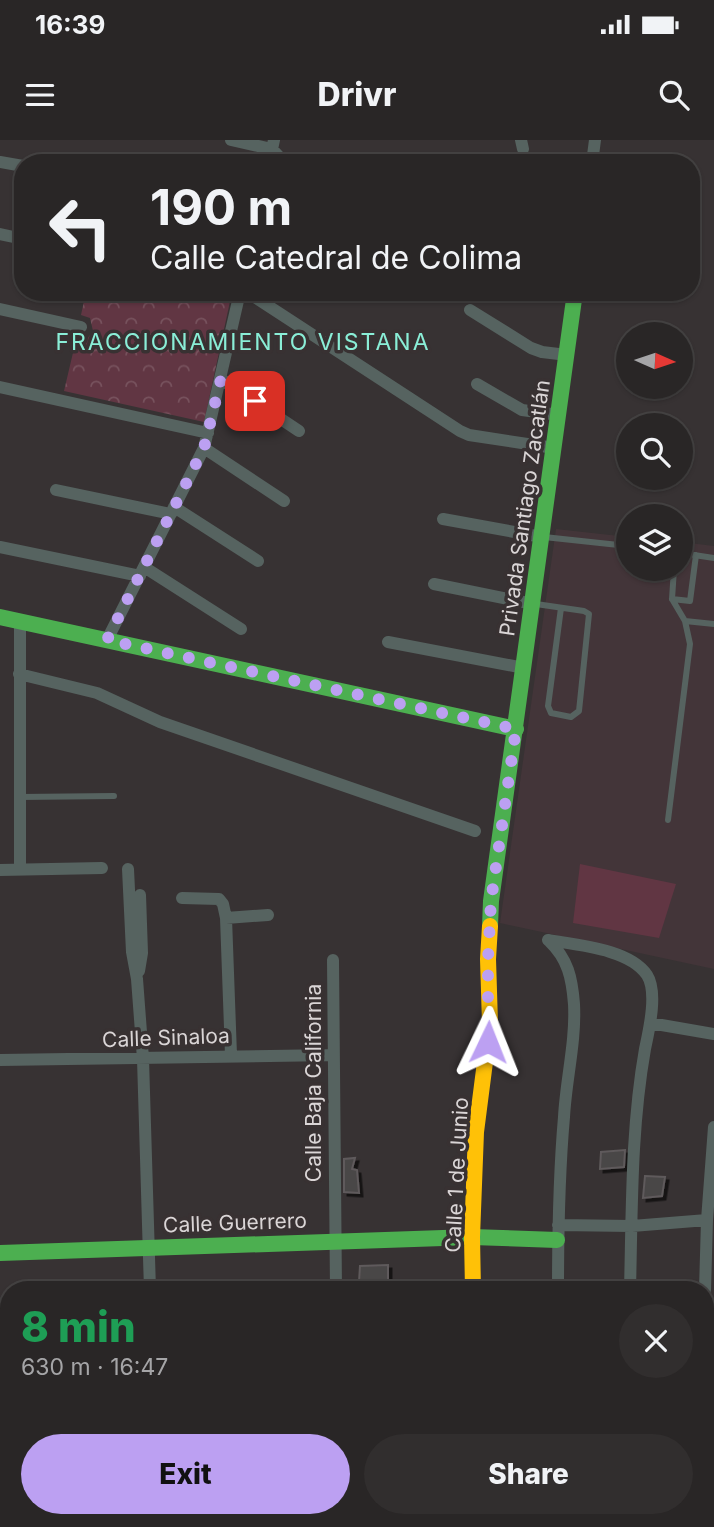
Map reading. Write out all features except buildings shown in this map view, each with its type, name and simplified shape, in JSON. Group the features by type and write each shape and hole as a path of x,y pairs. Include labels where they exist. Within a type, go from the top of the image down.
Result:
{"street":[{"path":"231,140 273,144"},
{"path":"107,640 204,448 238,301"},
{"path":"261,301 460,431 469,435 554,448"},
{"name":"Privada Santiago Zacatlán","path":"516,729 572,301"},
{"path":"0,309 81,327"},
{"path":"470,310 531,348 566,355"},
{"path":"221,379 299,431"},
{"path":"477,384 522,410 559,415"},
{"path":"0,387 208,433"},
{"path":"204,448 284,501"},
{"path":"56,490 173,511 258,561"},
{"path":"443,519 542,537"},
{"path":"0,547 142,572 241,629"},
{"path":"434,584 533,604"},
{"path":"0,617 516,729"},
{"path":"20,622 20,869"},
{"path":"388,642 524,668"},
{"path":"19,674 97,693 160,722 475,831"},
{"name":"Calle 1 de Junio","path":"473,1281 476,1132 490,1023 488,959 491,901 516,729"},
{"path":"0,870 102,868"},
{"path":"128,869 132,952 137,979 143,1059 150,1281"},
{"path":"137,979 142,953 141,895"},
{"path":"182,898 219,899 223,904 226,918 231,1055"},
{"path":"226,918 268,915"},
{"path":"558,1281 564,1115 572,1056 574,1002 570,974 562,953 548,940 604,950 636,963 648,976 652,988 650,1023 639,1084 630,1281"},
{"name":"Calle Baja California","path":"333,960 336,1281"},
{"path":"650,1023 714,1034"},
{"name":"Calle Sinaloa","path":"0,1060 333,1055"},
{"path":"705,1281 714,1127"},
{"path":"558,1233 707,1220"},
{"name":"Calle Guerrero","path":"0,1252 558,1233"}],"lane":[{"path":"542,537 616,545"},
{"path":"693,555 714,558"},
{"path":"672,599 690,601 696,555"},
{"path":"668,820 690,662 690,644 685,621 672,599 673,581"},
{"path":"533,604 584,611 589,614 579,711 571,716 551,713 548,706 561,608"},
{"path":"685,621 714,624"},
{"path":"20,797 114,796"}],"shaded area":[{"path":"556,529 616,536 616,581 693,581 693,543 714,546 714,969 500,923"}],"green space":[{"path":"84,301 230,301 204,422 64,391 76,340 87,339 93,331 90,318 81,315"},
{"path":"580,864 676,884 659,938 573,923"}],"traffic: fast":[{"path":"490,926 491,901 574,301"},
{"path":"0,617 516,729"},
{"path":"0,1253 472,1237 557,1240"}],"traffic: slow":[{"path":"473,1281 476,1132 490,1023 490,926"}],"district":[{"name":"FRACCIONAMIENTO VISTANA","path":"243,342"}],"route":[{"path":"255,401 221,379 204,448 107,640 516,729 491,901 488,1042"}]}
